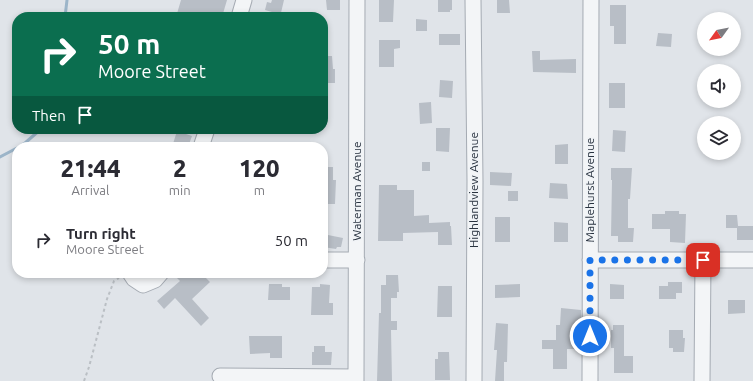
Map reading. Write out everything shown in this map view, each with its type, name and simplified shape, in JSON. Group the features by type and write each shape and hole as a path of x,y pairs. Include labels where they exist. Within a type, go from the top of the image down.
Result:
{"street":[{"path":"240,12 244,0"},
{"name":"Waterman Avenue","path":"356,379 357,0"},
{"name":"Highlandview Avenue","path":"474,0 474,381"},
{"name":"Maplehurst Avenue","path":"590,381 591,0"},
{"path":"328,260 357,260"},
{"path":"590,260 753,260"},
{"path":"702,381 703,260"},
{"path":"132,278 143,285 157,278"},
{"path":"220,376 356,379"}],"path":[{"path":"84,381 107,299 114,281 120,278"}],"building":[{"path":"181,0 227,0 223,12 177,12"},
{"path":"272,0 284,0 281,12 265,10 267,2 271,3"},
{"path":"326,0 340,0 340,10 327,10"},
{"path":"379,0 394,0 393,22 379,22"},
{"path":"438,0 452,0 452,10 450,10 450,12 438,12"},
{"path":"497,0 509,0 510,13 497,13"},
{"path":"610,5 626,5 626,44 614,44 614,26 610,26"},
{"path":"416,19 427,20 427,31 416,31"},
{"path":"658,33 672,34 671,47 656,46"},
{"path":"439,34 460,34 460,45 439,45"},
{"path":"379,40 400,40 400,48 394,49 394,67 379,67"},
{"path":"532,51 540,51 540,60 576,59 576,73 533,72"},
{"path":"328,56 332,56 333,69 335,69 335,83 328,83"},
{"path":"440,80 453,81 452,98 439,97"},
{"path":"609,83 625,83 625,108 609,108"},
{"path":"431,102 432,123 420,124 419,103"},
{"path":"436,128 450,128 449,152 436,151"},
{"path":"613,130 626,131 625,152 612,151"},
{"path":"176,134 186,134 192,136 190,142 174,142"},
{"path":"568,144 568,164 555,164 555,145"},
{"path":"422,162 430,162 430,171 422,171"},
{"path":"328,167 333,167 333,180 336,180 335,204 328,204"},
{"path":"611,168 632,168 630,199 628,199 628,228 634,228 633,242 618,242 618,236 611,236"},
{"path":"490,172 512,173 511,186 490,185"},
{"path":"550,183 567,184 568,199 549,198"},
{"path":"379,185 397,185 397,190 414,190 414,216 429,215 429,223 450,222 452,245 438,245 438,232 403,233 403,241 378,241"},
{"path":"508,191 518,191 518,201 508,201"},
{"path":"665,211 679,211 679,214 686,214 685,243 670,242 670,229 652,229 652,214 665,214"},
{"path":"726,215 737,215 738,226 753,226 753,240 737,240 737,228 726,228"},
{"path":"495,217 510,217 510,242 495,242"},
{"path":"554,222 568,223 568,242 554,242"},
{"path":"328,235 343,238 341,247 337,247 336,249 328,248"},
{"path":"386,275 398,275 399,292 397,292 397,298 391,298 391,321 397,321 397,330 391,330 392,381 377,381 381,285 386,285"},
{"path":"177,278 206,278 210,282 192,299 209,318 201,326 175,298 164,309 157,301 180,281"},
{"path":"668,282 682,282 682,293 676,293 676,299 659,299 659,286 668,286"},
{"path":"269,284 282,284 282,287 290,287 290,300 268,300"},
{"path":"320,284 330,285 329,303 333,303 333,315 311,315 312,287 320,287"},
{"path":"520,284 520,297 495,298 495,285"},
{"path":"610,284 624,285 624,299 610,299"},
{"path":"438,286 452,286 452,317 437,317"},
{"path":"728,300 745,300 745,313 728,314"},
{"path":"561,308 581,310 581,326 574,325 574,349 567,349 567,369 553,369 553,349 542,349 542,340 556,340 556,325 560,325"},
{"path":"496,323 508,324 507,362 504,362 504,381 495,381 497,350 494,350"},
{"path":"613,325 624,325 624,356 633,356 633,373 614,373 614,348 611,348 611,330 613,330"},
{"path":"669,330 683,330 683,338 685,338 684,352 673,352 673,348 669,348"},
{"path":"249,336 282,336 282,358 270,358 270,353 250,354"},
{"path":"314,346 325,346 325,352 332,352 331,365 312,365 312,352 314,352"},
{"path":"438,352 449,352 450,380 435,380 435,359 438,359"}],"waterway":[{"path":"66,12 67,0"},
{"path":"26,142 35,134"},
{"path":"0,157 12,151"}],"route":[{"path":"590,336 590,260 703,260"}]}
